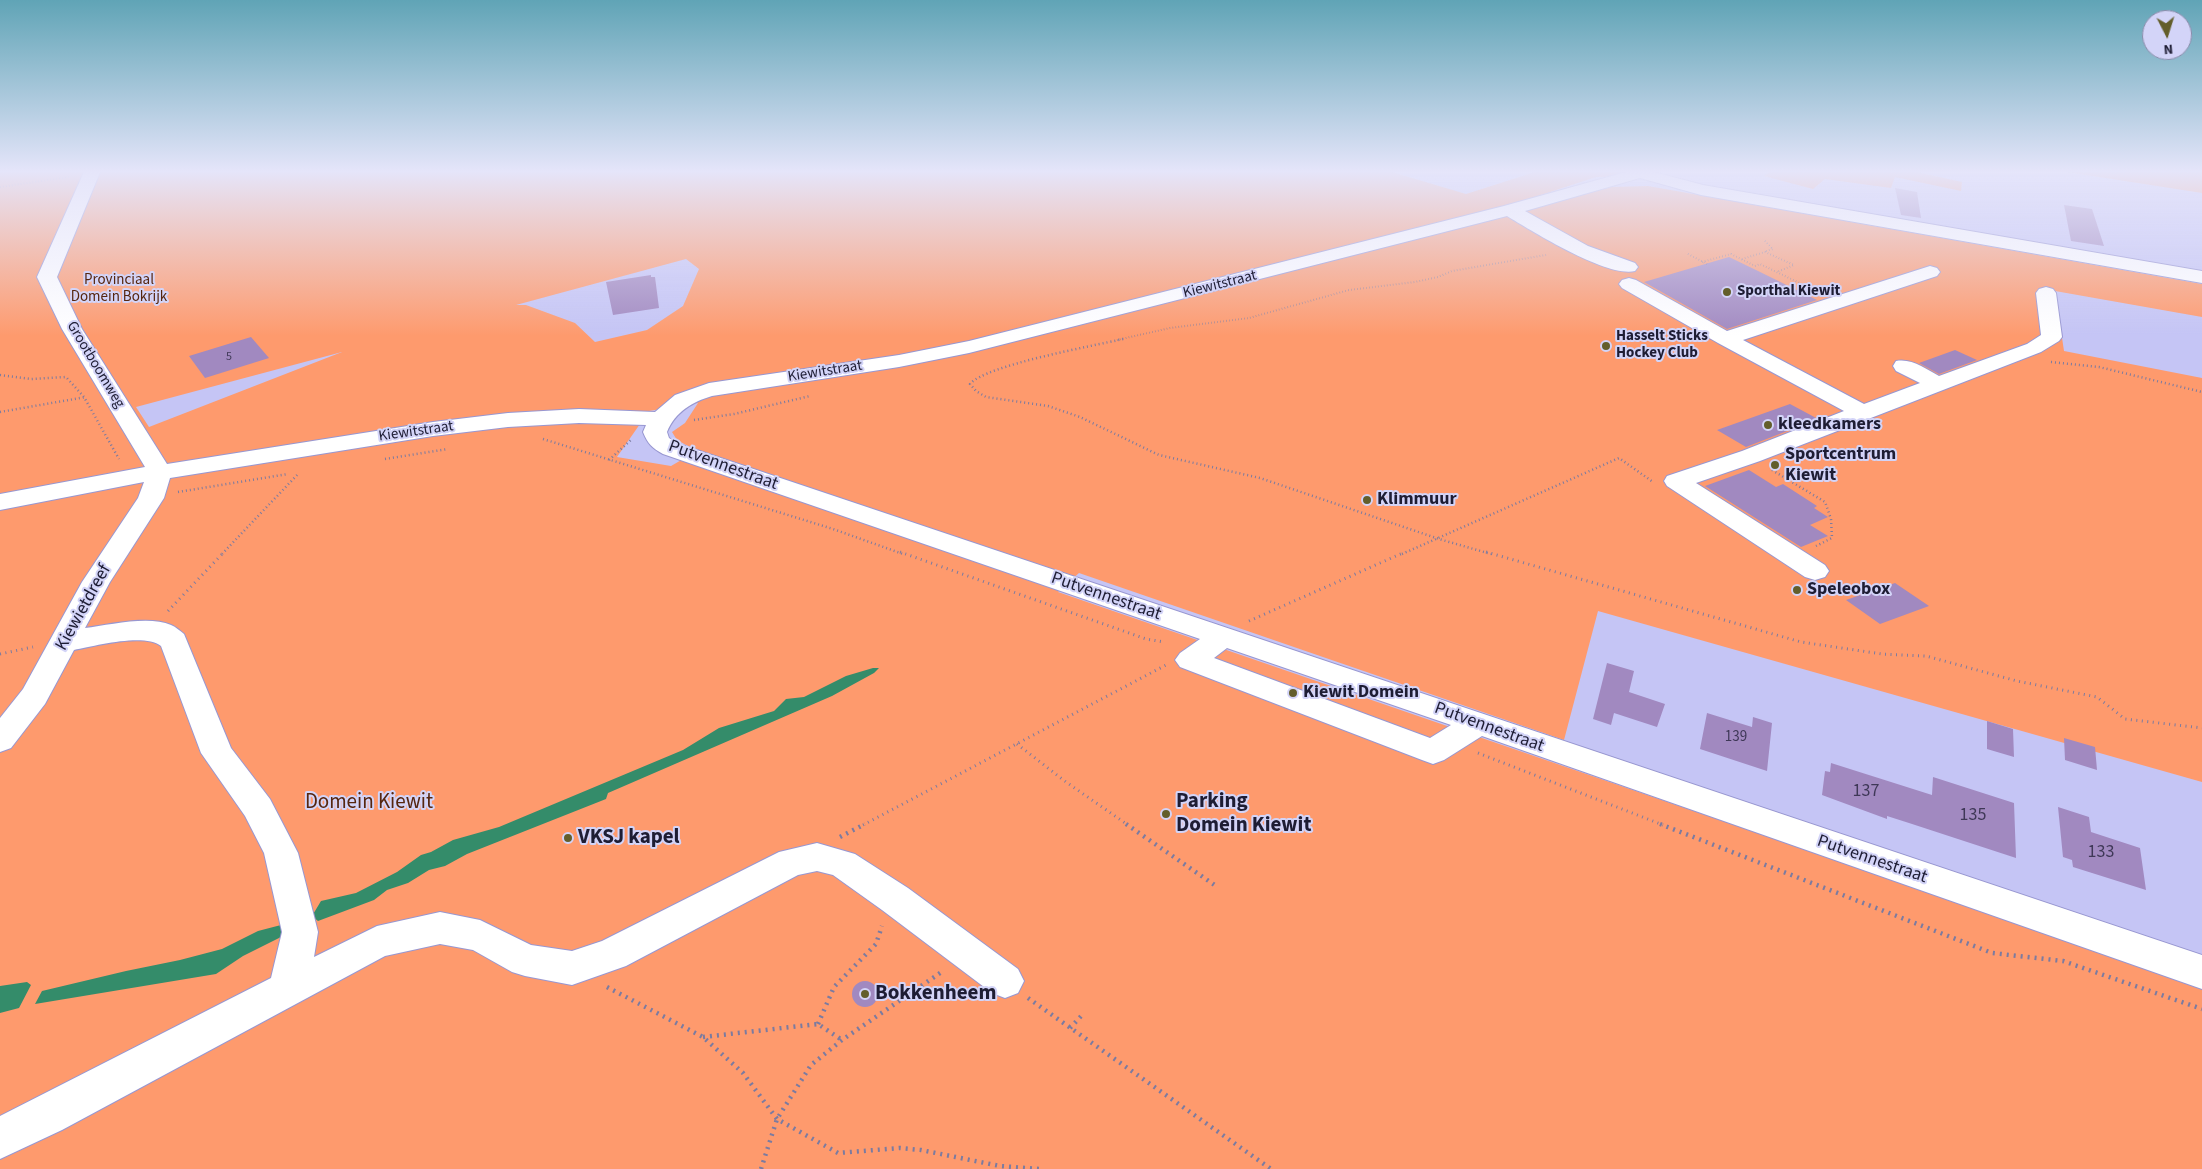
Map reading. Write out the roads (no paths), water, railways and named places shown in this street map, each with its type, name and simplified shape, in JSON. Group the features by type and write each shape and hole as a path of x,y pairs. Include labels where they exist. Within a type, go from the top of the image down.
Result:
{"street":[{"name":"Grootboomweg","path":"68,227 47,276 72,329 160,472"},
{"name":"Kiewitstraat","path":"0,502 160,472 433,429 508,420 580,416 660,418 674,405 692,395 708,390 899,361 969,347 1445,227"},
{"path":"1537,227 1566,244 1600,259 1629,275 1725,339 1863,412"},
{"path":"1911,227 2202,277"},
{"path":"1725,339 1930,272"},
{"path":"1815,571 1676,481 1750,456 2034,348 2052,337 2046,293"},
{"path":"1904,366 1938,384"},
{"name":"Putvennestraat","path":"660,418 655,432 659,442 671,449 1480,723 1540,746 2202,972"},
{"name":"Kiewietdreef","path":"0,740 34,696 96,582 151,498 160,472"},
{"path":"65,641 134,631 162,632 174,641 217,753 258,808 281,853 300,932 288,990"},
{"path":"1220,636 1190,660 1433,752 1480,723"},
{"path":"0,1138 47,1116 377,942 440,928 480,936 525,960 572,968 613,954 791,862 817,856 843,864 895,899 1005,981"}],"place":[{"name":"Sporthal Kiewit","path":"1727,292"},
{"name":"Hasselt Sticks Hockey Club","path":"1606,346"},
{"name":"kleedkamers","path":"1768,425"},
{"name":"Sportcentrum Kiewit","path":"1775,465"},
{"name":"Klimmuur","path":"1367,500"},
{"name":"Speleobox","path":"1797,590"},
{"name":"Kiewit Domein","path":"1293,693"},
{"name":"Parking Domein Kiewit","path":"1166,814"},
{"name":"VKSJ kapel","path":"568,838"},
{"name":"Bokkenheem","path":"865,994"}],"park label":[{"name":"Provinciaal Domein Bokrijk","path":"119,290"},
{"name":"Domein Kiewit","path":"369,803"}]}
